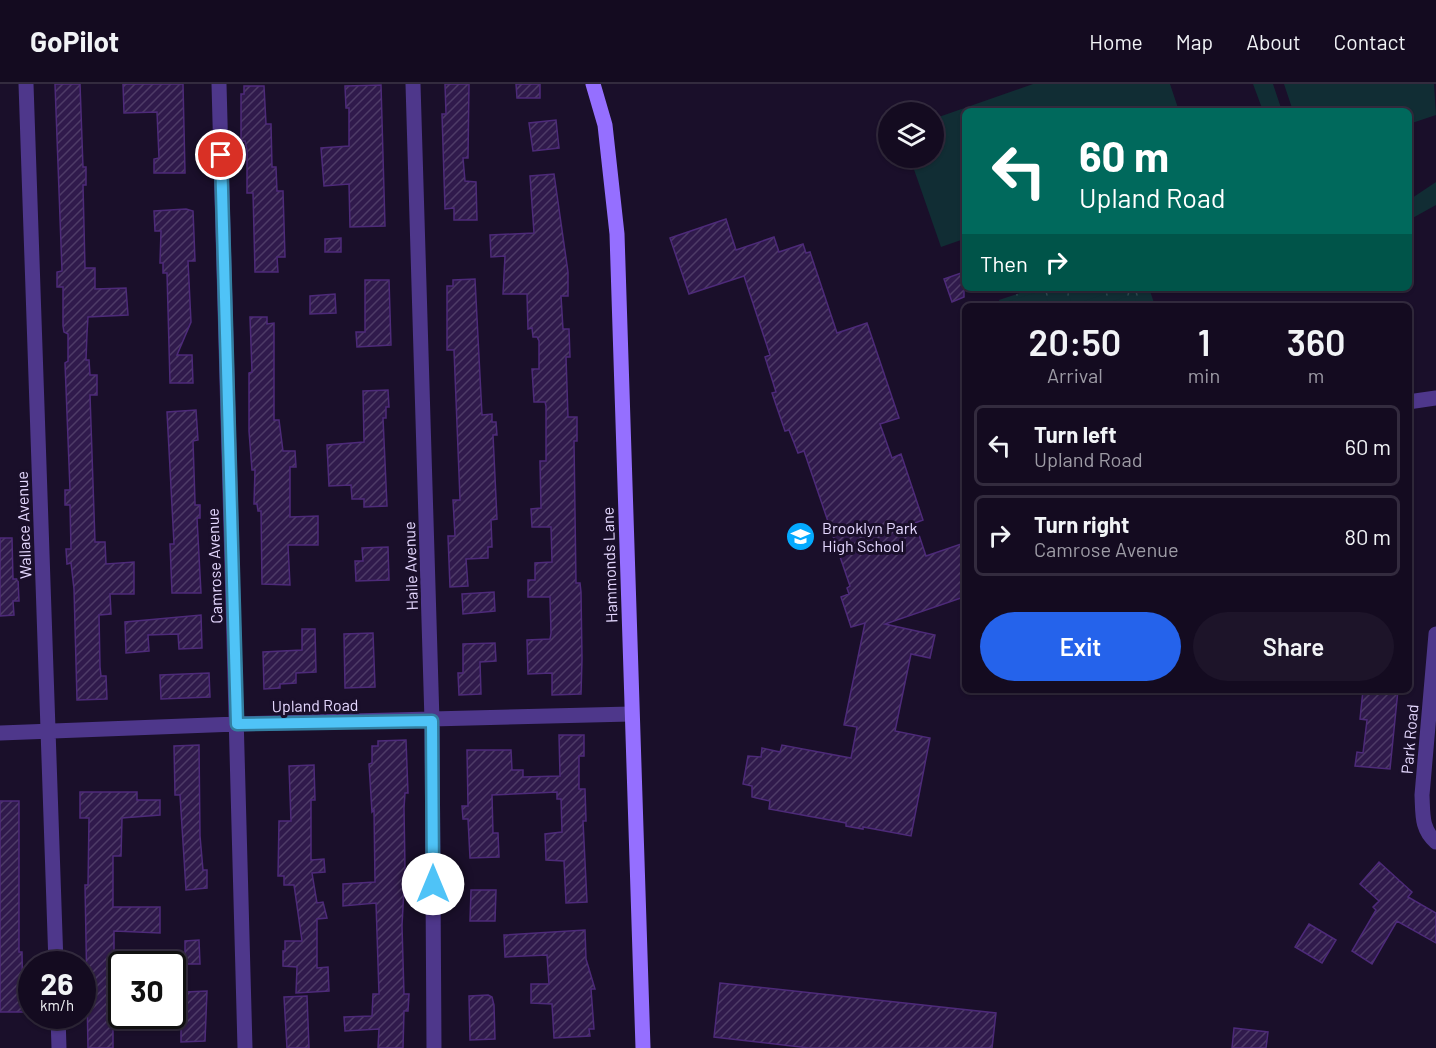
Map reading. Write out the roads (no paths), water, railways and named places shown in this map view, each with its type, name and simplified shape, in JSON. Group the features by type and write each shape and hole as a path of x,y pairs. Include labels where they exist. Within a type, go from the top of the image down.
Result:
{"street":[{"name":"Wallace Avenue","path":"26,84 56,951"},
{"name":"Camrose Avenue","path":"219,84 245,1048"},
{"name":"Haile Avenue","path":"413,84 432,721 434,1048"},
{"name":"Hammonds Lane","path":"593,84 604,125 617,234 643,1048"},
{"path":"1412,401 1436,398"},
{"name":"Park Road","path":"1436,634 1432,733 1423,822 1426,834 1436,842"},
{"name":"Upland Road","path":"0,733 237,724 432,721 631,714"},
{"path":"58,1029 59,1048"}],"place":[{"name":"Brooklyn Park High School","path":"801,536"}]}
